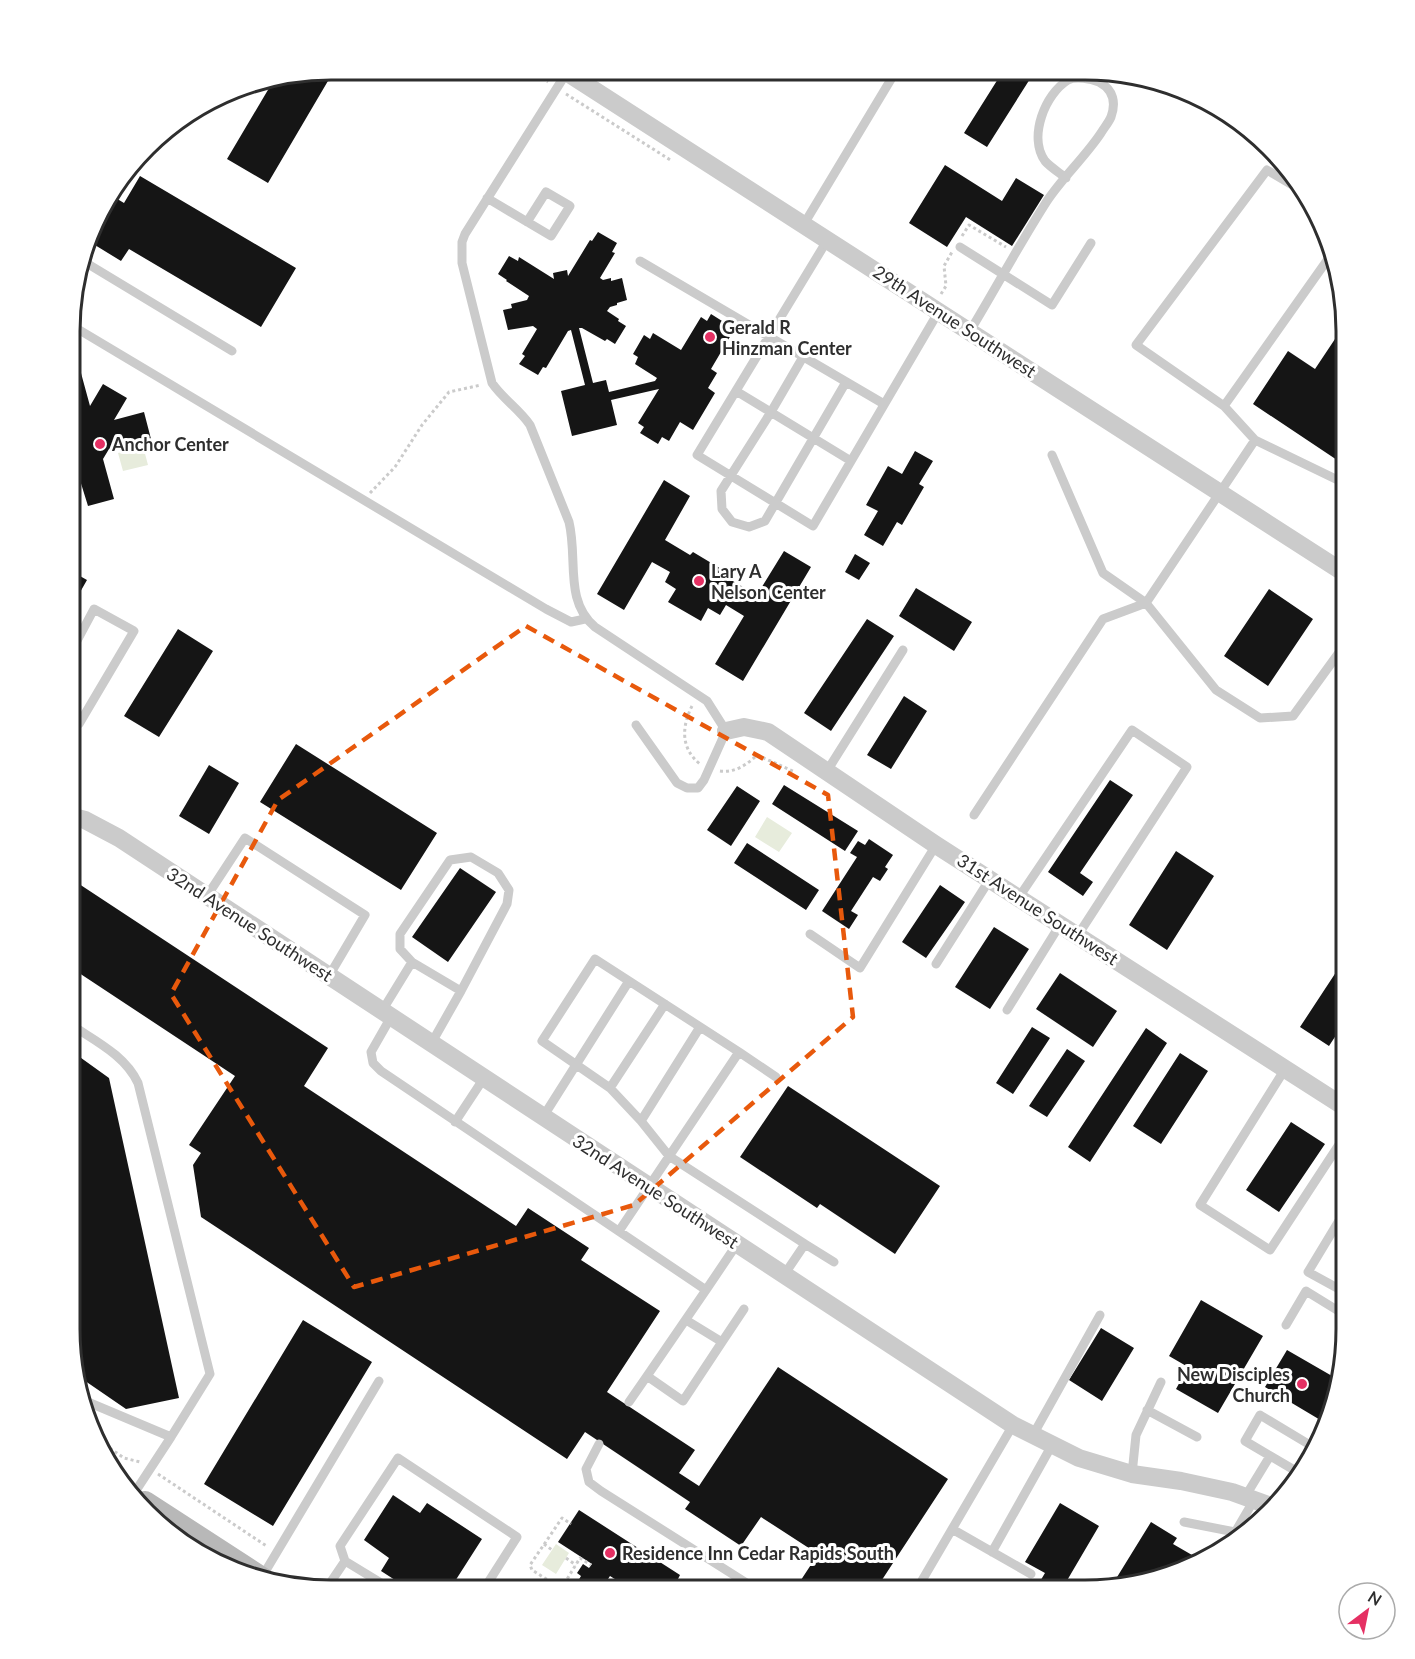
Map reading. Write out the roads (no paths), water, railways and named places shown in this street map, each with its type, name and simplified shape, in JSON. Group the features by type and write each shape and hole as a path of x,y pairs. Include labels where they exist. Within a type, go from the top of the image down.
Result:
{"street":[{"name":"29th Avenue Southwest","path":"579,80 1336,568"},
{"name":"31st Avenue Southwest","path":"726,731 744,727 768,732 936,844 1336,1102"},
{"name":"32nd Avenue Southwest","path":"80,819 119,838 1013,1425 1078,1458 1132,1474 1191,1483 1256,1501"},
{"path":"162,1514 227,1557"}],"lane":[{"path":"559,80 465,234 461,252 462,263 492,383 503,398 523,415 530,425 561,500 572,536 577,602 585,619 707,701 726,731 698,788 687,788 677,783 636,725"},
{"path":"804,224 891,80"},
{"path":"1066,178 1045,161 1039,147 1038,132 1044,110 1059,88 1069,80"},
{"path":"970,331 1048,199 1089,151 1110,118 1114,98 1110,90 1092,80"},
{"path":"1286,182 1267,170 1136,345 1224,406 1255,440 1336,479"},
{"path":"487,198 527,222 551,236 570,206 546,192 527,222"},
{"path":"828,239 697,455 813,526 939,311"},
{"path":"960,247 1052,305 1091,243"},
{"path":"640,261 884,404"},
{"path":"1224,406 1326,261"},
{"path":"89,264 232,351"},
{"path":"80,330 546,609 571,622 585,619"},
{"path":"804,357 721,491 722,509 732,522 748,527 765,521 846,382"},
{"path":"736,391 851,461"},
{"path":"974,815 1103,619 1146,603 1255,440"},
{"path":"1052,455 1103,573 1146,603 1216,690 1260,718 1293,716 1336,657"},
{"path":"80,634 94,609 135,631 80,722"},
{"path":"827,771 903,650"},
{"path":"1019,897 1132,730 1187,767 1078,935"},
{"path":"207,896 245,838 365,915 329,976"},
{"path":"810,934 860,968 936,844"},
{"path":"432,1044 461,991 507,904 509,890 498,873 471,857 450,860 400,934 400,949 412,962 461,991"},
{"path":"936,964 990,879"},
{"path":"1007,1010 1061,923"},
{"path":"776,1077 595,959 542,1041 610,1088 669,1156 834,1262"},
{"path":"412,962 386,1014 371,1052 374,1063 381,1071 706,1290"},
{"path":"543,1117 629,981"},
{"path":"610,1088 665,1004"},
{"path":"641,1121 700,1027"},
{"path":"80,1031 132,1069 138,1083 210,1374 137,1488"},
{"path":"619,1231 738,1052"},
{"path":"1285,1069 1200,1205 1270,1250 1336,1149"},
{"path":"455,1122 484,1077"},
{"path":"1336,1226 1308,1272 1336,1287"},
{"path":"629,1402 737,1244"},
{"path":"784,1275 805,1244"},
{"path":"1286,1325 1306,1292 1336,1309"},
{"path":"647,1376 683,1401 744,1309"},
{"path":"1033,1435 1100,1315"},
{"path":"686,1320 722,1342"},
{"path":"266,1571 379,1381"},
{"path":"1132,1474 1136,1435 1161,1382"},
{"path":"91,1403 171,1437"},
{"path":"1147,1410 1197,1437"},
{"path":"1292,1469 1245,1441 1260,1415 1308,1444"},
{"path":"922,1580 1013,1425"},
{"path":"599,1444 586,1469 589,1482 742,1580"},
{"path":"992,1552 1052,1445"},
{"path":"1241,1525 1256,1501 1270,1456"},
{"path":"376,1580 345,1561 340,1546 398,1458 517,1537 490,1580"},
{"path":"1184,1522 1227,1535"},
{"path":"952,1529 1031,1574"},
{"path":"332,1580 345,1561"}],"place":[{"name":"Gerald R Hinzman Center","path":"710,337"},
{"name":"Anchor Center","path":"100,444"},
{"name":"Lary A Nelson Center","path":"699,581"},
{"name":"New Disciples Church","path":"1302,1384"},
{"name":"Residence Inn Cedar Rapids South","path":"610,1553"}]}
